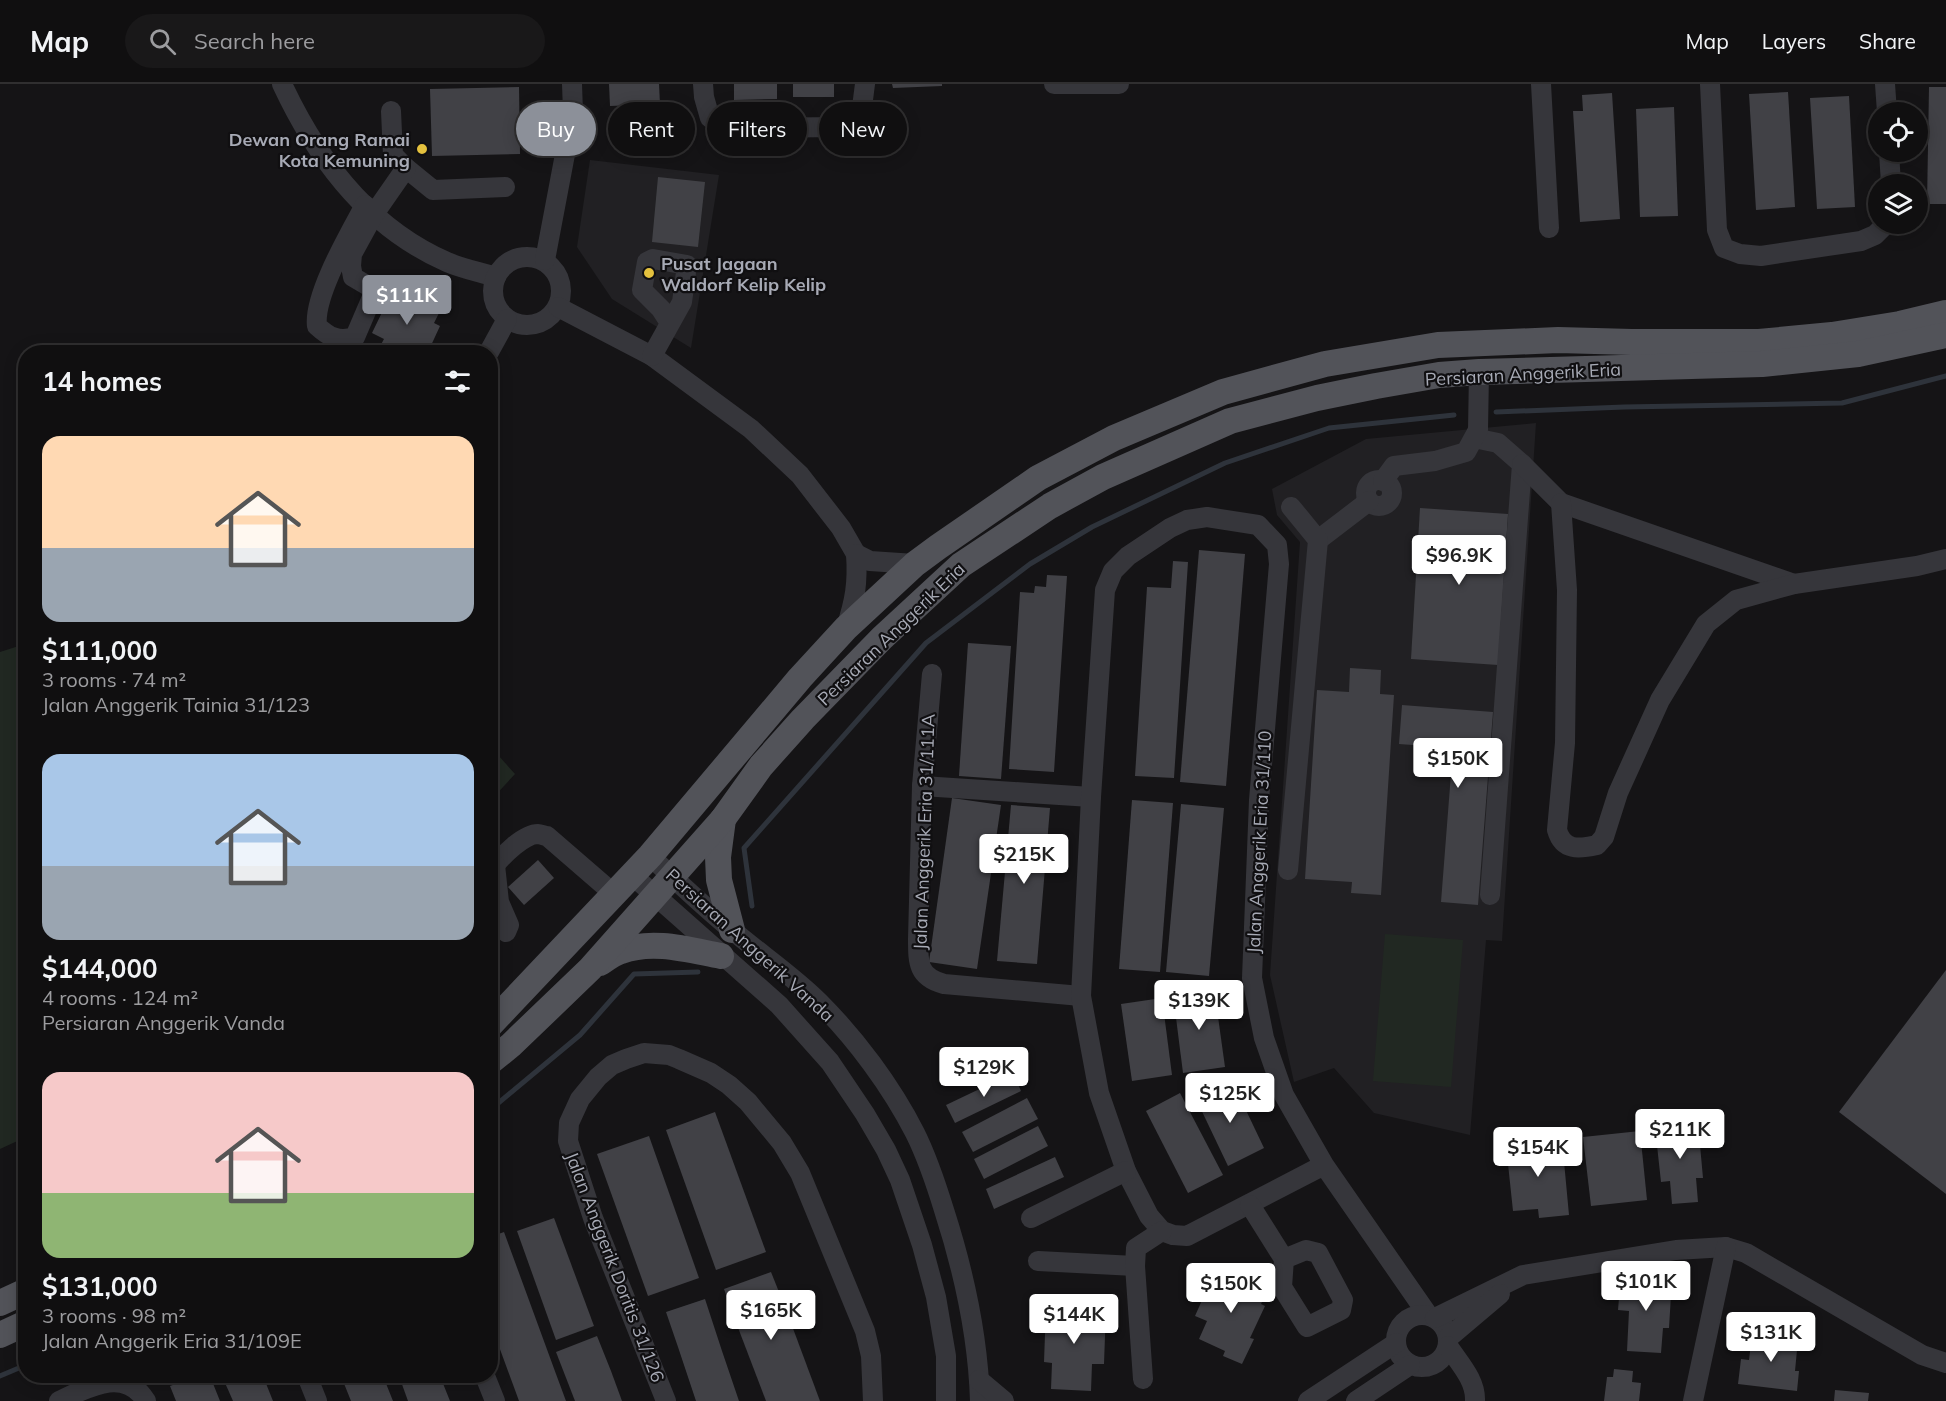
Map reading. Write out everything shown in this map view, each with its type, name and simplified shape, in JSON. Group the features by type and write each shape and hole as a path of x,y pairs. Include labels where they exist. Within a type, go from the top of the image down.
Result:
{"main road":[{"name":"Persiaran Anggerik Eria","path":"498,1017 650,856 800,678 846,628 915,564 1038,478 1114,438 1222,392 1325,364 1438,345 1558,340 1759,342 1793,340 1900,324 1946,313"},
{"name":"Persiaran Anggerik Eria","path":"498,1056 590,969 662,885 723,819 768,758 882,638 961,565 1050,506 1103,477 1230,422 1317,398 1439,375 1762,364 1858,354 1946,334"},
{"path":"723,819 717,856 719,880 732,930"},
{"path":"590,969 621,951 643,947 681,948 721,956"},
{"path":"0,1303 18,1295"},
{"path":"0,1335 18,1327"}],"street":[{"path":"282,84 298,117 319,150 344,185 369,209 409,242 448,263 496,277"},
{"path":"545,260 573,112 572,84"},
{"path":"703,84 710,118 729,128 843,127 861,115 865,86"},
{"path":"1054,84 1119,84"},
{"path":"1541,84 1549,228"},
{"path":"1710,84 1717,230 1724,248 1740,254 1761,256 1861,241 1876,234"},
{"path":"1885,84 1886,102"},
{"path":"391,111 393,155 433,190 505,187"},
{"path":"328,280 343,275 353,277 370,287 373,295 355,337 342,340 327,336 316,326 315,316 328,280 369,209 406,168"},
{"path":"353,277 352,254 369,209"},
{"path":"529,256 545,260 557,273 561,284 558,307 541,323 529,326 507,319 494,300 493,288 496,277 502,268 519,257 529,256"},
{"path":"558,307 652,356 751,429 800,475 841,528 856,554 856,597 846,628"},
{"path":"493,345 507,319"},
{"path":"652,356 670,323"},
{"path":"1318,540 1369,501 1366,494 1368,486 1375,481 1383,481 1394,466 1466,453 1478,430 1479,372"},
{"path":"1474,438 1498,443 1561,503 1794,584"},
{"path":"1490,895 1521,464"},
{"path":"1561,503 1567,590 1565,743 1557,830 1566,846 1597,845 1604,837 1618,793 1660,700 1706,624 1736,600 1794,584 1917,566 1946,559"},
{"path":"1288,870 1318,540 1292,507"},
{"name":"Jalan Anggerik Eria 31/110","path":"1091,797 1105,590 1113,571 1128,556 1170,528 1187,520 1207,517 1258,525 1276,545 1279,564 1259,800 1252,978 1264,1038 1284,1095 1324,1166 1431,1316"},
{"path":"856,554 870,561 915,564"},
{"name":"Jalan Anggerik Eria 31/111A","path":"932,674 922,786 918,959 923,972 932,981 944,984 1081,996"},
{"path":"922,786 1091,797 1081,996 1099,1093 1126,1171 1149,1216 1162,1230 1173,1235 1187,1236 1324,1166"},
{"path":"498,861 526,837 537,834 547,837 614,894"},
{"name":"Persiaran Anggerik Vanda","path":"650,856 662,885 721,956 779,1005 830,1062 886,1150 912,1209 936,1297 946,1356 946,1401"},
{"name":"Persiaran Anggerik Vanda","path":"632,875 662,885 732,930 788,974 819,1002 856,1044 886,1085 916,1134 955,1244 972,1316 980,1401"},
{"path":"498,896 509,925 506,932 498,924"},
{"name":"Jalan Anggerik Doritis 31/126","path":"666,1401 593,1218 568,1141 569,1123 580,1099 598,1077 612,1065 644,1053 669,1055 694,1065 729,1085 748,1102 782,1143 800,1173 823,1233 852,1298 871,1356 873,1401"},
{"path":"1031,1218 1126,1171"},
{"path":"1250,1205 1284,1259"},
{"path":"1143,1379 1135,1266 1136,1248 1162,1230"},
{"path":"1431,1316 1523,1275 1676,1250 1726,1247 1746,1253 1922,1355 1946,1363"},
{"path":"1693,1401 1726,1247"},
{"path":"1038,1261 1135,1266"},
{"path":"1475,1401 1472,1381 1448,1342 1443,1325 1431,1316 1419,1314 1405,1321 1396,1335 1400,1356 1410,1365 1417,1367 1433,1365 1440,1360 1448,1342 1523,1275"},
{"path":"1308,1401 1396,1343"},
{"path":"1356,1401 1410,1365"},
{"path":"979,1380 1004,1401"},
{"path":"59,1401 98,1385 117,1383"},
{"path":"128,1383 139,1390 146,1401"},
{"path":"310,1383 317,1401"},
{"path":"488,1383 495,1401"}],"shaded area":[{"name":"Pusat Jagaan Waldorf Kelip Kelip","path":"590,160 719,175 691,348 612,299 577,247"},
{"path":"1536,423 1502,941 1486,940 1470,1135 1374,1113 1334,1068 1294,1082 1270,975 1300,542 1277,515 1272,489 1366,439"},
{"path":"18,646 18,1141 0,1149 0,652"},
{"path":"498,755 515,774 498,792"},
{"path":"1385,934 1463,940 1451,1087 1373,1081"}],"building":[{"path":"609,84 659,84 660,102 610,102"},
{"path":"734,84 777,84 777,99 734,100"},
{"path":"793,84 834,84 834,97 793,97"},
{"path":"892,84 942,84 942,86 893,88"},
{"path":"519,87 519,102 516,102 516,154 432,156 430,89"},
{"path":"1929,87 1946,87 1946,204 1928,204"},
{"path":"1788,92 1795,207 1756,210 1749,94"},
{"path":"1612,93 1620,219 1580,222 1573,111 1583,111 1582,95"},
{"path":"1849,96 1855,207 1817,209 1810,98"},
{"path":"1674,107 1678,216 1640,217 1636,109"},
{"path":"658,177 705,182 698,247 652,242"},
{"path":"399,291 440,311 434,323 440,326 431,345 381,345 384,339 372,333 388,300 393,303"},
{"path":"1420,508 1508,514 1498,665 1411,659"},
{"path":"1199,550 1245,554 1226,786 1180,782"},
{"path":"1173,561 1188,562 1174,778 1135,776 1147,587 1171,588"},
{"path":"1047,575 1067,576 1054,772 1009,769 1020,592 1034,593 1035,586 1046,587"},
{"path":"968,643 1011,646 1001,779 959,776"},
{"path":"1350,668 1381,670 1380,694 1394,695 1381,895 1351,893 1352,882 1305,879 1317,690 1349,692"},
{"path":"1402,705 1493,712 1478,905 1441,902 1453,748 1399,744"},
{"path":"952,798 1001,805 977,969 929,962"},
{"path":"1132,800 1173,803 1160,972 1119,969"},
{"path":"1181,804 1224,808 1209,976 1166,972"},
{"path":"1011,805 1050,808 1037,964 997,961"},
{"path":"538,860 554,878 524,905 508,887"},
{"path":"1946,970 1946,1194 1839,1112"},
{"path":"1214,988 1225,1067 1183,1073 1173,994"},
{"path":"1162,998 1172,1075 1132,1081 1121,1004"},
{"path":"1013,1073 1021,1091 955,1123 946,1105"},
{"path":"1233,1083 1264,1148 1228,1166 1197,1101"},
{"path":"1180,1093 1223,1175 1188,1193 1146,1111"},
{"path":"1027,1098 1038,1119 973,1152 962,1132"},
{"path":"715,1112 766,1252 716,1270 666,1130"},
{"path":"1698,1123 1703,1178 1696,1178 1698,1202 1672,1204 1670,1181 1661,1182 1655,1127"},
{"path":"1038,1126 1048,1146 984,1179 974,1159"},
{"path":"1640,1131 1647,1200 1591,1206 1583,1137"},
{"path":"649,1136 699,1278 648,1296 597,1154"},
{"path":"1562,1140 1569,1215 1539,1218 1538,1209 1513,1211 1506,1145"},
{"path":"1055,1157 1064,1177 994,1209 986,1189"},
{"path":"554,1218 594,1326 556,1340 517,1231"},
{"path":"504,1232 566,1401 519,1401 498,1344 498,1234"},
{"path":"1223,1269 1268,1289 1261,1304 1265,1306 1250,1338 1254,1339 1242,1364 1223,1356 1225,1351 1199,1339 1207,1321 1195,1316 1211,1280 1217,1283"},
{"path":"771,1272 820,1401 766,1401 737,1325 724,1289"},
{"path":"1630,1276 1672,1279 1669,1328 1663,1328 1661,1353 1627,1351 1629,1311 1618,1310 1620,1286 1629,1286"},
{"path":"705,1299 739,1401 696,1401 666,1312"},
{"path":"1046,1306 1106,1308 1104,1364 1092,1364 1091,1391 1051,1389 1052,1363 1044,1362"},
{"path":"1764,1330 1795,1334 1793,1350 1797,1350 1795,1371 1799,1371 1797,1391 1738,1384 1741,1359 1749,1360 1751,1343 1762,1344"},
{"path":"597,1336 622,1401 575,1401 556,1352"},
{"path":"1614,1369 1633,1371 1632,1382 1641,1383 1639,1401 1604,1401 1607,1377 1613,1377"},
{"path":"178,1383 213,1383 220,1401 176,1401 170,1386"},
{"path":"225,1383 266,1383 273,1401 233,1401"},
{"path":"344,1383 386,1383 393,1401 351,1401"},
{"path":"402,1383 443,1383 450,1401 408,1401"},
{"path":"1835,1390 1869,1393 1868,1401 1834,1401"}],"waterway":[{"path":"1496,412 1842,403 1946,376"},
{"path":"752,906 744,848 926,643 1030,564 1092,527 1225,463 1329,428 1454,415"},
{"path":"498,1103 580,1035 634,974 698,972"},
{"path":"0,1376 18,1368"}],"place":[{"name":"Dewan Orang Ramai Kota Kemuning","path":"422,149"},
{"name":"Pusat Jagaan Waldorf Kelip Kelip","path":"649,273"}]}
